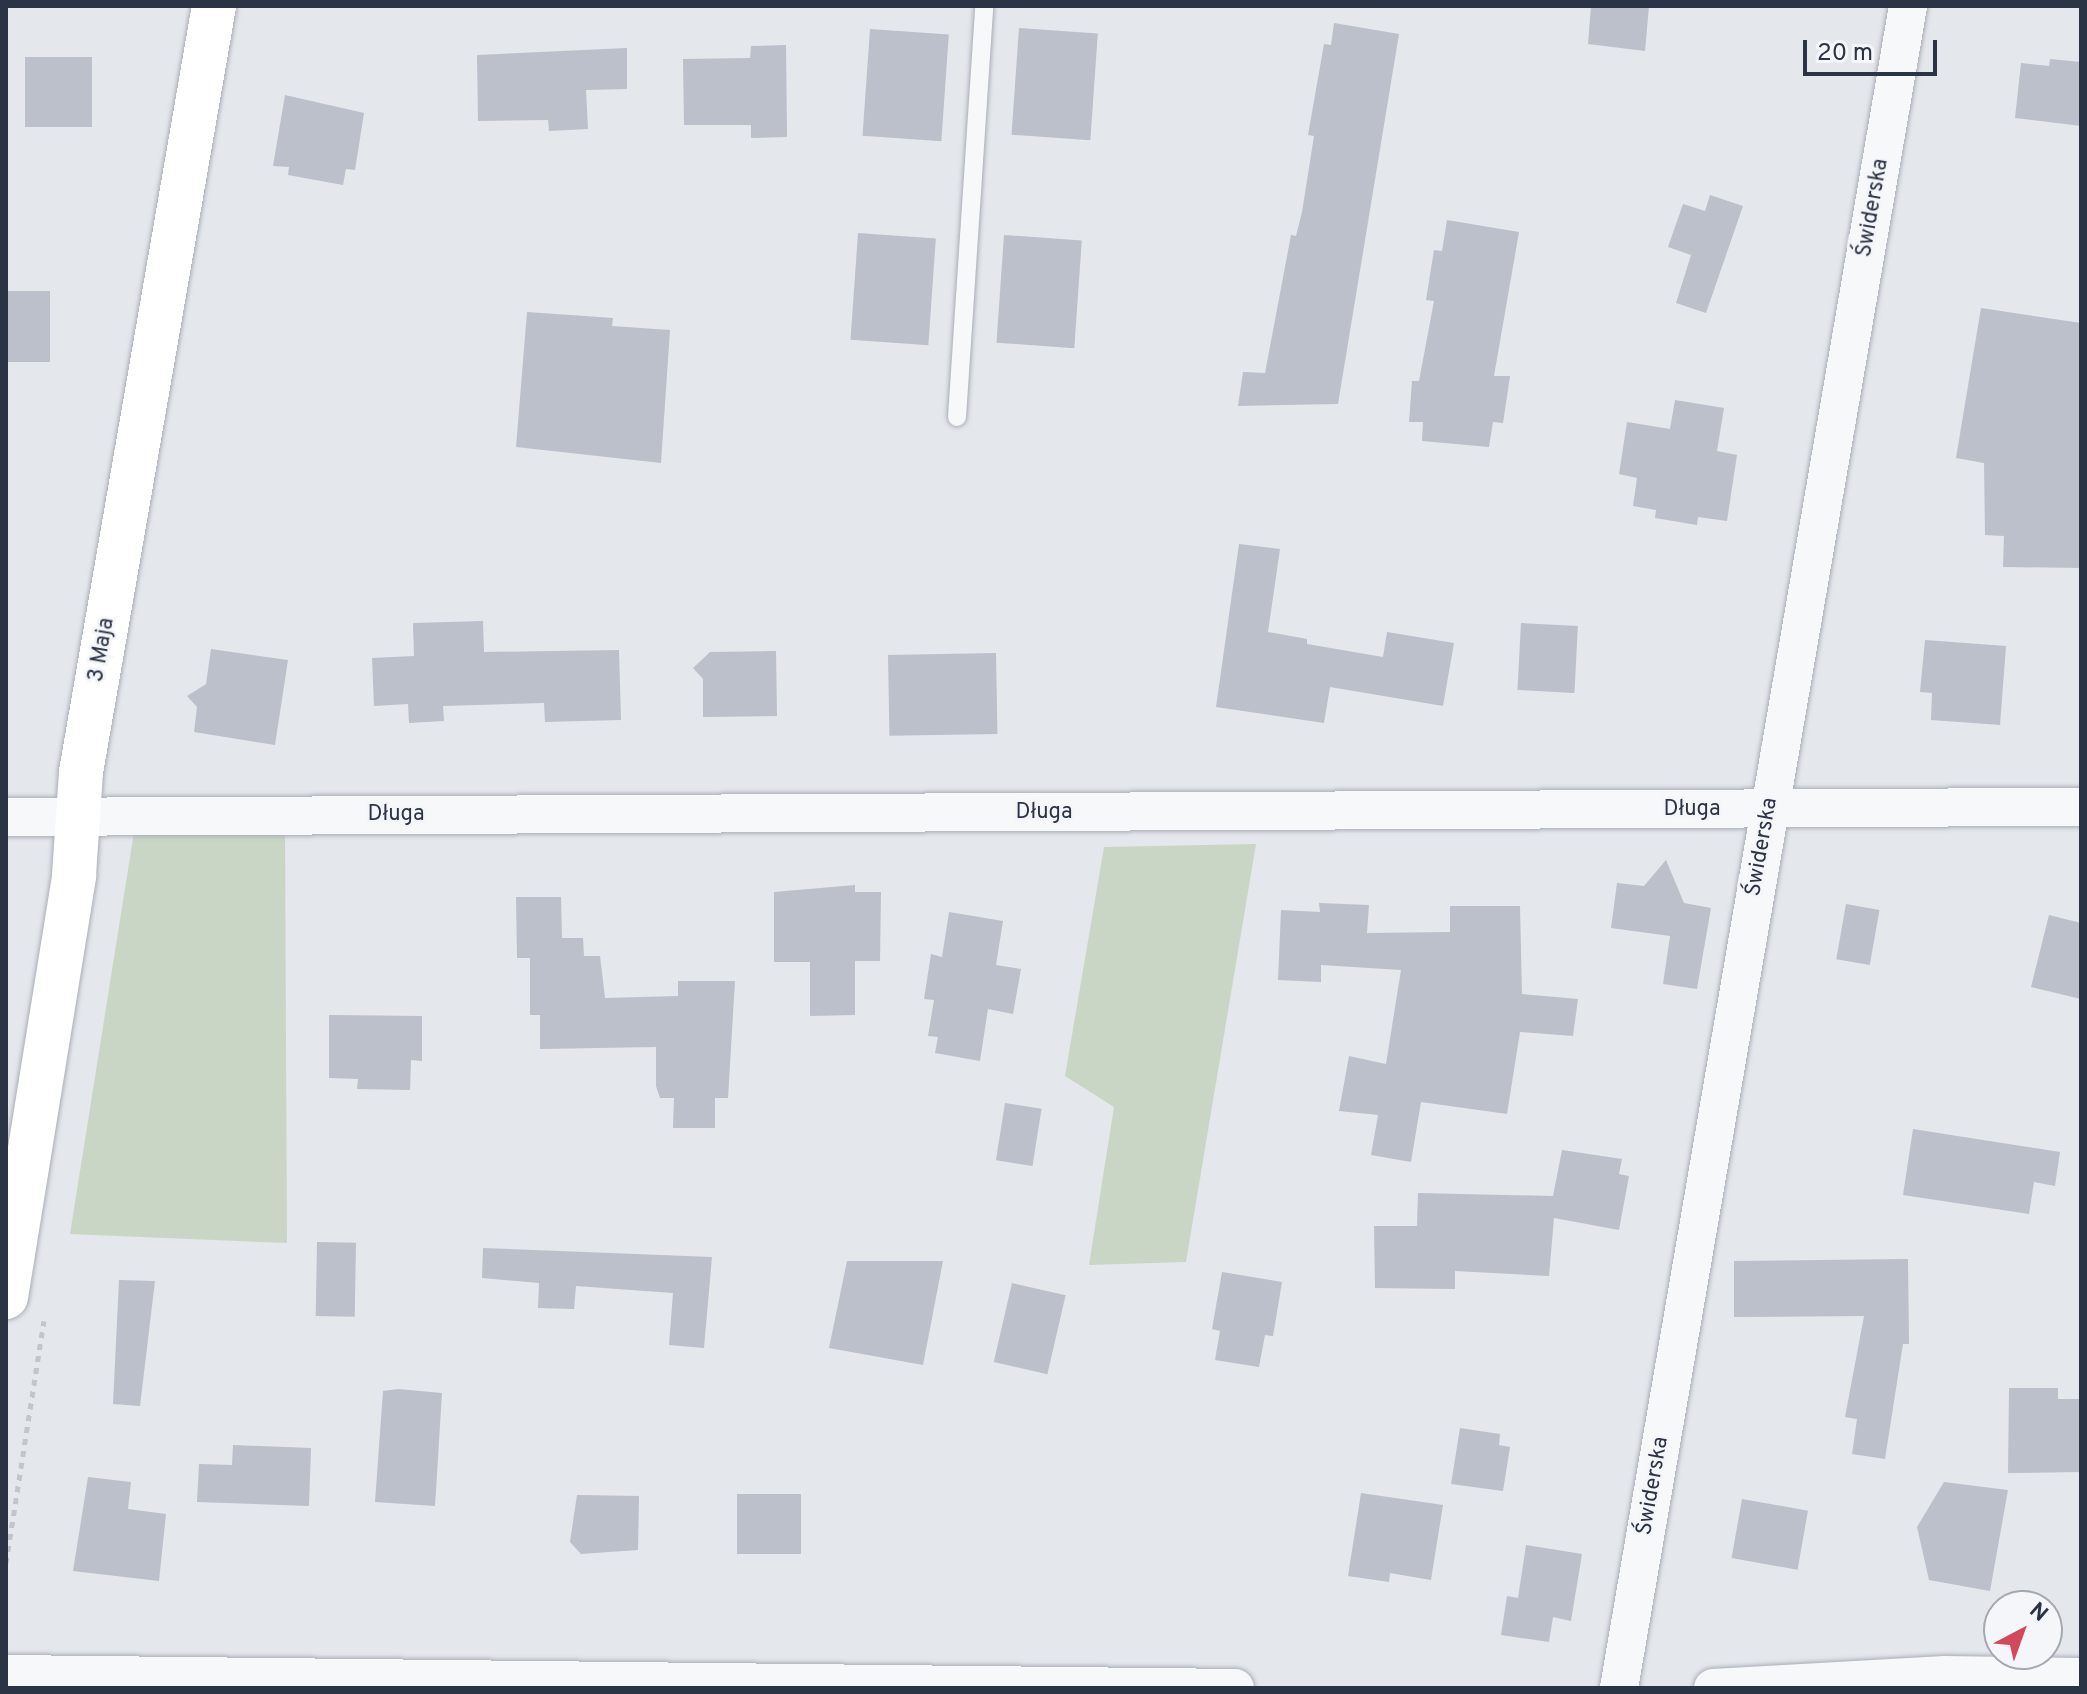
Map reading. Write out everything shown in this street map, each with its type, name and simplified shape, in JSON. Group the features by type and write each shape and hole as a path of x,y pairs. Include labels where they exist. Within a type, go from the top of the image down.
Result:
{"street":[{"name":"3 Maja","path":"6,1297 74,875 81,772 214,6"},
{"name":"Świderska","path":"1619,1688 1908,6"},
{"name":"Długa","path":"6,817 2081,807"},
{"path":"6,1674 1235,1688"},
{"path":"1713,1688 1945,1675 2081,1677"}],"lane":[{"path":"957,417 984,6"}],"green space":[{"path":"134,832 285,834 287,1243 70,1234"},
{"path":"1256,844 1186,1262 1089,1265 1114,1107 1065,1076 1104,847"}],"building":[{"path":"1591,6 1649,6 1645,51 1588,44"},
{"path":"1334,23 1399,34 1338,404 1238,406 1243,372 1265,373 1291,235 1296,236 1302,212 1314,136 1308,135 1324,44 1331,45"},
{"path":"1019,28 1098,34 1090,140 1012,135"},
{"path":"870,29 949,35 941,141 863,136"},
{"path":"786,45 787,137 751,138 751,125 684,125 683,59 750,58 751,46"},
{"path":"627,48 627,89 586,90 588,129 549,131 548,120 478,121 477,55"},
{"path":"25,57 92,57 92,127 25,127"},
{"path":"2050,59 2081,62 2081,126 2015,118 2021,63 2049,66"},
{"path":"285,95 364,113 355,170 346,169 343,185 288,175 289,167 273,166"},
{"path":"1710,195 1743,206 1706,313 1676,303 1691,255 1668,247 1683,204 1705,211"},
{"path":"1447,220 1519,232 1494,376 1510,376 1503,423 1493,422 1489,447 1422,441 1423,422 1409,422 1412,381 1419,381 1434,301 1426,300 1434,250 1442,251"},
{"path":"858,233 936,238 928,345 851,340"},
{"path":"1004,235 1082,240 1074,348 996,343"},
{"path":"6,291 50,291 50,362 6,362"},
{"path":"1981,308 2081,323 2081,568 2003,567 2004,536 1985,535 1984,463 1956,458"},
{"path":"527,312 613,318 612,326 670,330 661,463 516,447"},
{"path":"1675,400 1724,408 1717,451 1737,455 1727,521 1698,517 1697,525 1655,518 1656,510 1633,506 1637,478 1619,474 1627,422 1670,429"},
{"path":"1239,544 1280,549 1268,632 1307,639 1307,644 1383,657 1387,632 1454,643 1443,706 1330,687 1324,723 1216,707"},
{"path":"483,621 484,652 619,650 621,720 545,722 544,703 443,706 444,721 409,723 408,704 374,706 372,658 414,656 413,623"},
{"path":"1521,623 1578,626 1574,693 1517,690"},
{"path":"1925,640 2006,646 2000,725 1931,720 1932,693 1920,692"},
{"path":"211,649 288,660 275,745 194,732 197,707 187,696 206,684"},
{"path":"776,651 777,716 703,717 703,679 693,668 710,652"},
{"path":"996,653 997,734 889,736 888,655"},
{"path":"1666,860 1684,903 1711,908 1697,989 1663,984 1670,936 1611,928 1617,883 1644,886"},
{"path":"855,885 855,892 881,892 880,961 855,961 855,1015 810,1016 810,962 774,962 774,892"},
{"path":"516,897 561,897 562,938 583,938 584,956 600,956 605,998 678,996 678,981 735,981 728,1098 715,1098 715,1128 673,1128 674,1098 660,1098 656,1086 656,1047 540,1049 540,1015 530,1015 530,958 517,958"},
{"path":"1319,903 1369,905 1367,933 1450,932 1450,906 1520,906 1522,994 1578,999 1573,1036 1520,1032 1507,1114 1421,1102 1411,1162 1371,1155 1378,1115 1339,1111 1349,1056 1386,1064 1401,970 1321,965 1321,982 1278,980 1281,910 1320,912"},
{"path":"1846,904 1879,910 1870,965 1836,959"},
{"path":"949,912 1003,921 996,965 1021,969 1013,1014 988,1009 980,1061 935,1053 938,1037 928,1036 934,1000 924,999 931,954 942,957"},
{"path":"2049,915 2081,923 2081,999 2031,987"},
{"path":"329,1015 422,1016 422,1061 411,1060 410,1090 357,1089 358,1079 329,1078"},
{"path":"1005,1103 1042,1109 1032,1166 996,1160"},
{"path":"1913,1129 2060,1152 2055,1186 2034,1182 2029,1214 1903,1195"},
{"path":"1562,1150 1622,1159 1619,1174 1629,1176 1619,1230 1554,1218 1549,1276 1455,1271 1455,1289 1375,1288 1374,1226 1417,1226 1418,1193 1553,1196"},
{"path":"317,1242 356,1243 355,1317 316,1316"},
{"path":"483,1248 712,1257 704,1348 669,1345 673,1293 576,1286 574,1309 538,1308 539,1283 482,1278"},
{"path":"1908,1259 1909,1344 1903,1344 1885,1459 1852,1454 1857,1419 1845,1417 1864,1316 1734,1317 1734,1261"},
{"path":"847,1261 943,1261 923,1365 829,1348"},
{"path":"1222,1272 1282,1282 1273,1336 1265,1335 1259,1367 1215,1360 1220,1331 1212,1329"},
{"path":"119,1280 155,1281 140,1406 113,1404"},
{"path":"1012,1283 1066,1295 1047,1374 994,1362"},
{"path":"2009,1388 2058,1388 2058,1399 2081,1399 2081,1472 2008,1473"},
{"path":"398,1389 442,1393 435,1506 375,1502 383,1391"},
{"path":"1460,1428 1500,1434 1499,1445 1510,1447 1503,1491 1451,1484"},
{"path":"233,1445 311,1448 309,1506 197,1502 199,1464 232,1465"},
{"path":"88,1477 131,1482 128,1509 166,1514 159,1581 73,1571"},
{"path":"1944,1482 2008,1490 1990,1590 1929,1580 1917,1527"},
{"path":"1361,1493 1443,1505 1431,1580 1390,1573 1389,1582 1348,1576"},
{"path":"737,1494 801,1494 801,1554 737,1554"},
{"path":"577,1495 639,1496 638,1550 581,1554 570,1542"},
{"path":"1742,1499 1808,1511 1798,1570 1732,1558"},
{"path":"1526,1545 1582,1554 1571,1621 1553,1617 1549,1642 1501,1635 1507,1596 1518,1598"}]}
